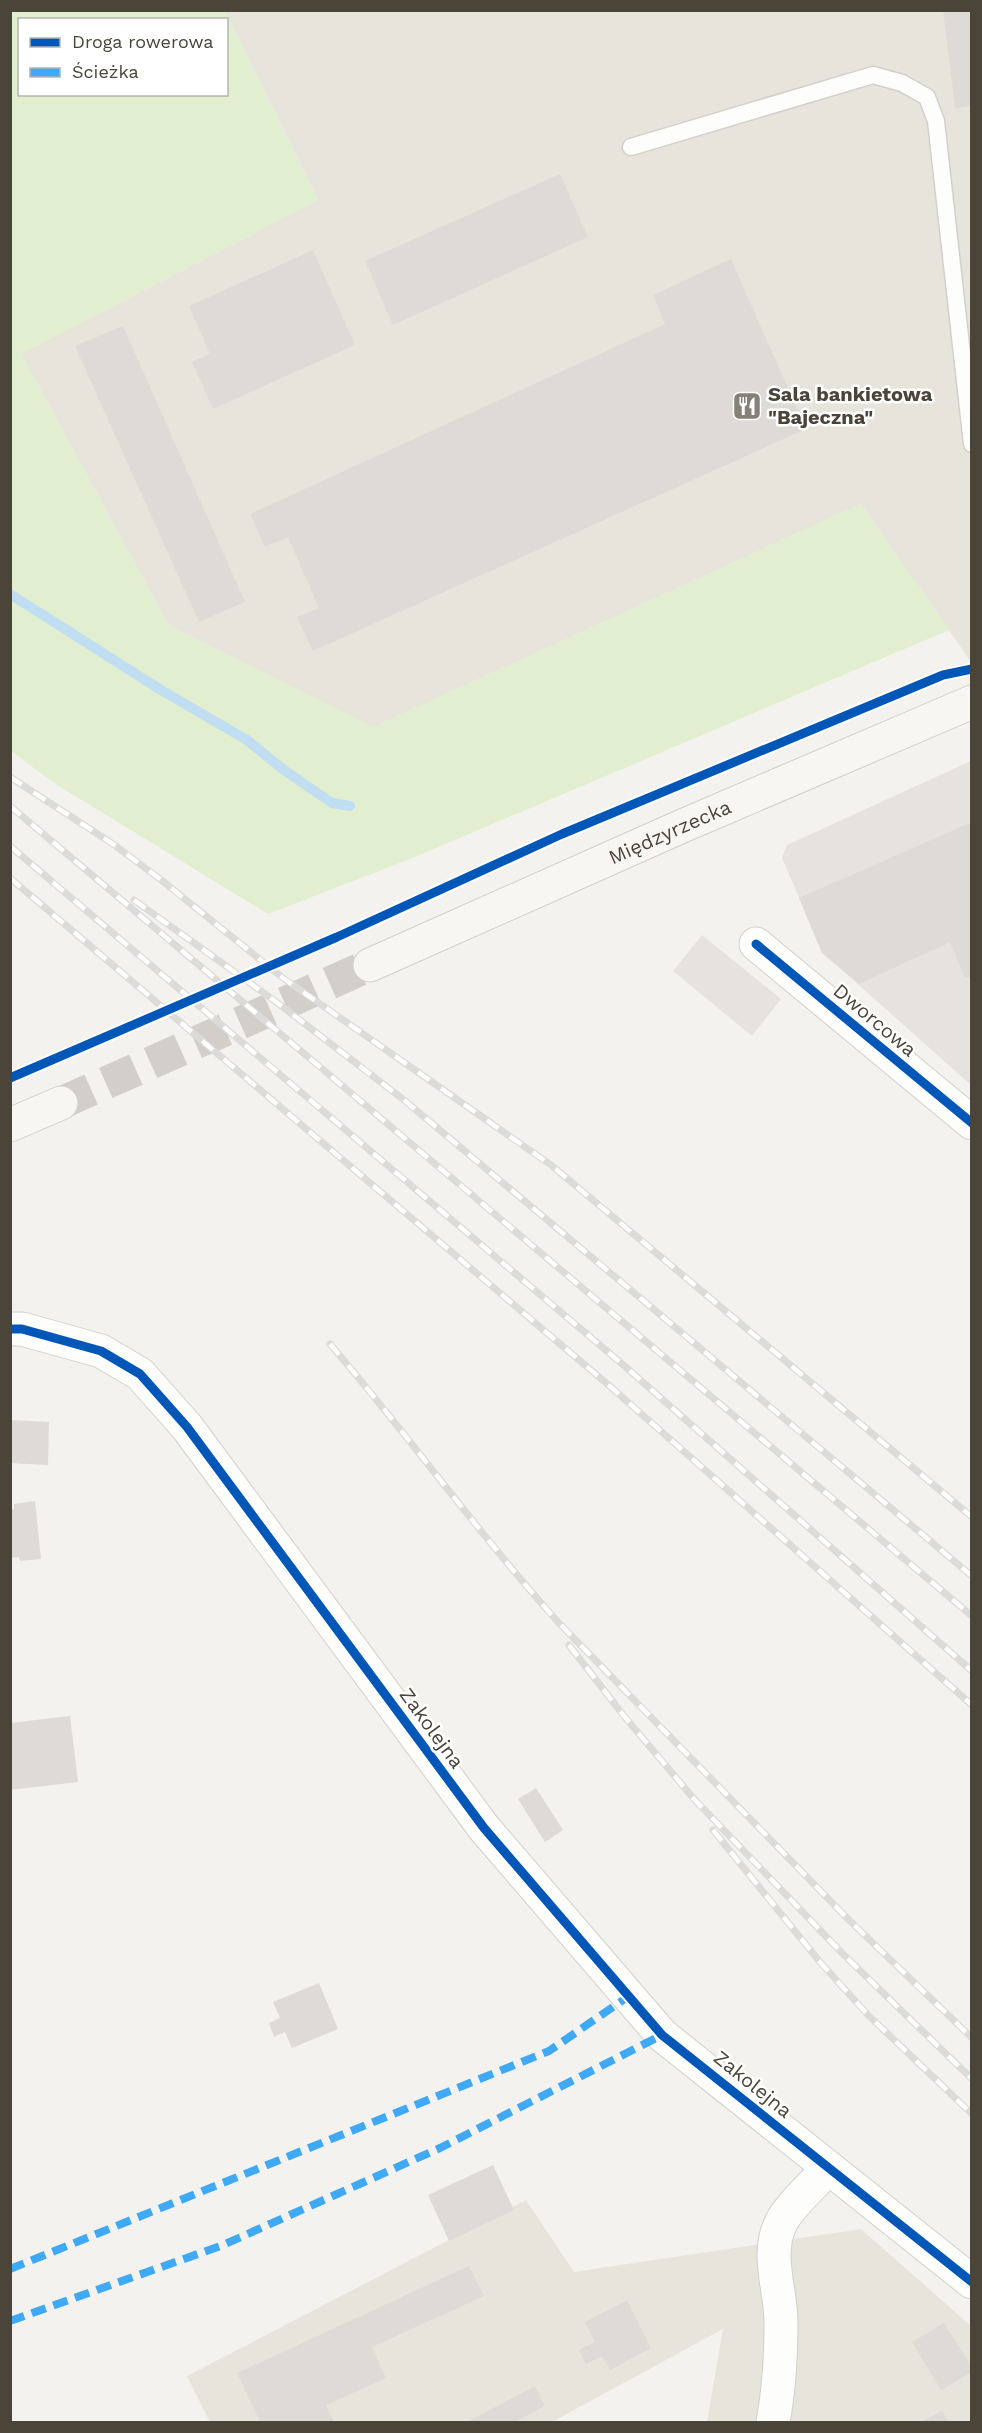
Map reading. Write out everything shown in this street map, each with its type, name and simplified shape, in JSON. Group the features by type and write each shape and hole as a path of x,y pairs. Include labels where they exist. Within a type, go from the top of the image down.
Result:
{"main road":[{"name":"Międzyrzecka","path":"370,965 972,702"},
{"path":"10,1125 61,1103"}],"street":[{"name":"Dworcowa","path":"756,945 972,1123"},
{"name":"Zakolejna","path":"10,1329 42,1333 101,1351 140,1374 187,1427 484,1828 662,2034 972,2282"},
{"path":"773,2422 777,2403 781,2322 774,2268 775,2240 783,2219 829,2168"}],"lane":[{"path":"631,147 873,75 902,82 927,97 936,121 972,444"}],"shaded area":[{"path":"225,11 971,11 971,662 861,504 374,727 169,626 21,354 318,200"},
{"path":"971,761 971,1085 823,953 782,858 787,845"},
{"path":"702,935 781,999 752,1036 673,971"},
{"path":"526,2200 574,2272 861,2229 971,2326 971,2422 707,2422 723,2329 552,2422 210,2422 187,2376"}],"green space":[{"path":"11,10 225,11 318,200 21,354 169,626 374,727 861,504 949,630 415,857 268,914 54,783 11,751"}],"building":[{"path":"943,10 972,10 972,106 955,108"},
{"path":"560,174 588,237 393,325 365,261"},
{"path":"313,250 355,345 213,409 192,362 210,354 189,306"},
{"path":"731,259 806,429 313,651 297,617 319,608 288,537 265,547 250,514 665,324 653,295"},
{"path":"123,326 245,602 199,622 75,346"},
{"path":"972,822 972,976 965,978 950,942 859,984 822,953 799,898"},
{"path":"10,1420 49,1422 48,1465 10,1463"},
{"path":"35,1501 41,1559 20,1561 19,1557 10,1558 10,1509 14,1509 14,1504"},
{"path":"70,1716 78,1782 10,1790 10,1723"},
{"path":"536,1788 563,1830 545,1842 518,1799"},
{"path":"319,1983 338,2029 292,2048 285,2032 274,2037 269,2023 280,2018 273,2002"},
{"path":"493,2165 514,2210 449,2241 428,2195"},
{"path":"469,2266 484,2296 372,2347 386,2378 326,2405 334,2422 260,2422 237,2373"},
{"path":"627,2300 651,2348 610,2370 602,2356 586,2364 579,2350 595,2342 585,2322"},
{"path":"944,2323 972,2368 972,2372 941,2390 912,2342"},
{"path":"535,2386 545,2406 515,2422 467,2422"},
{"path":"942,2411 949,2422 921,2422"}],"waterway":[{"path":"10,594 161,690 247,740 284,770 332,803 350,806"}],"tunnel":[{"path":"61,1103 370,965"}],"railway":[{"path":"10,777 113,844 283,978 551,1165 972,1517"},
{"path":"10,806 972,1616"},
{"path":"10,846 621,1363 972,1671"},
{"path":"10,878 605,1382 972,1705"},
{"path":"134,900 275,1001 404,1100 972,1576"},
{"path":"330,1344 558,1622 849,1920 972,2038"},
{"path":"569,1645 624,1716 694,1799 843,1954 972,2079"},
{"path":"713,1830 820,1962 869,2016 972,2114"}],"marked path":[{"path":"10,2269 549,2051 629,1996"},
{"path":"10,2321 223,2245 440,2148 662,2035"}],"cycle path":[{"path":"10,1078 337,937 562,834 943,675 972,669"},
{"path":"756,944 972,1123"},
{"path":"10,1329 22,1329 101,1351 140,1374 187,1427 484,1828 662,2035 972,2282"}],"place":[{"name":"Sala bankietowa \"Bajeczna\"","path":"747,406"}]}
